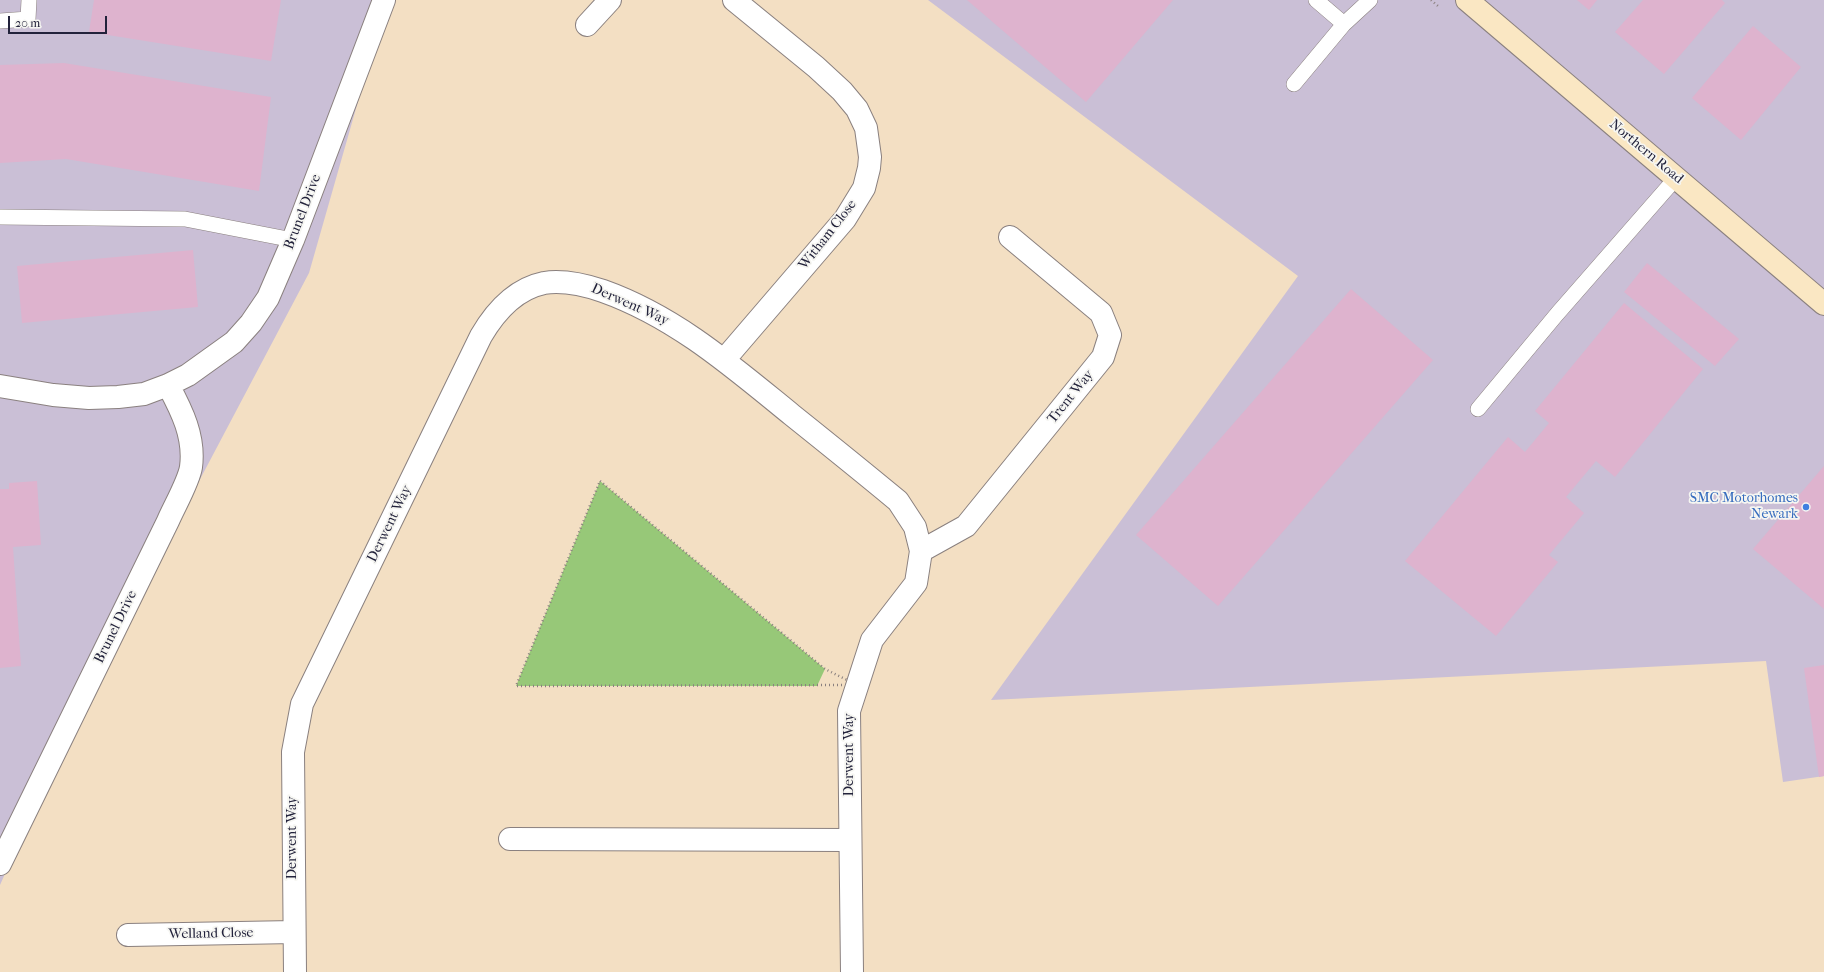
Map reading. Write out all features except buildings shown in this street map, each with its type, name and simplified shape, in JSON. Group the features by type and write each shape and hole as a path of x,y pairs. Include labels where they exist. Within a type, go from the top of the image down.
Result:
{"street":[{"name":"Brunel Drive","path":"0,386 53,395 89,398 144,394 168,385 188,375 234,342 247,328 268,298 293,240 384,0"},
{"path":"587,25 610,0"},
{"name":"Witham Close","path":"724,360 844,219 864,188 870,157 866,128 857,110 842,91 816,67 734,0"},
{"name":"Northern Road","path":"1467,0 1824,304"},
{"name":"Trent Way","path":"921,551 966,526 1103,358 1110,335 1101,313 1010,237"},
{"name":"Derwent Way","path":"295,972 293,752 302,704 478,343 492,318 523,290 545,283 566,283 587,286 616,296 658,315 679,328 724,360 898,501 915,527 921,551 916,583 872,640 849,711 852,972"},
{"name":"Brunel Drive","path":"0,864 168,521 191,468 192,448 188,428 180,407 168,385"},
{"path":"510,839 850,840"},
{"name":"Welland Close","path":"128,935 294,932"}],"lane":[{"path":"0,21 28,19 29,0"},
{"path":"1316,0 1344,24"},
{"path":"1294,84 1344,24 1370,0"},
{"path":"1478,410 1557,314 1676,178"},
{"path":"0,217 186,219 293,240"}],"path":[{"path":"600,481 825,669 857,685 817,686 516,686 600,481"}],"shaded area":[{"path":"0,0 387,0 309,273 76,714 0,885"},
{"path":"928,0 1824,0 1824,776 1783,782 1766,661 991,700 1298,276"}],"green space":[{"path":"600,481 825,669 817,686 516,686"}],"place":[{"name":"SMC Motorhomes Newark","path":"1806,507"}]}
